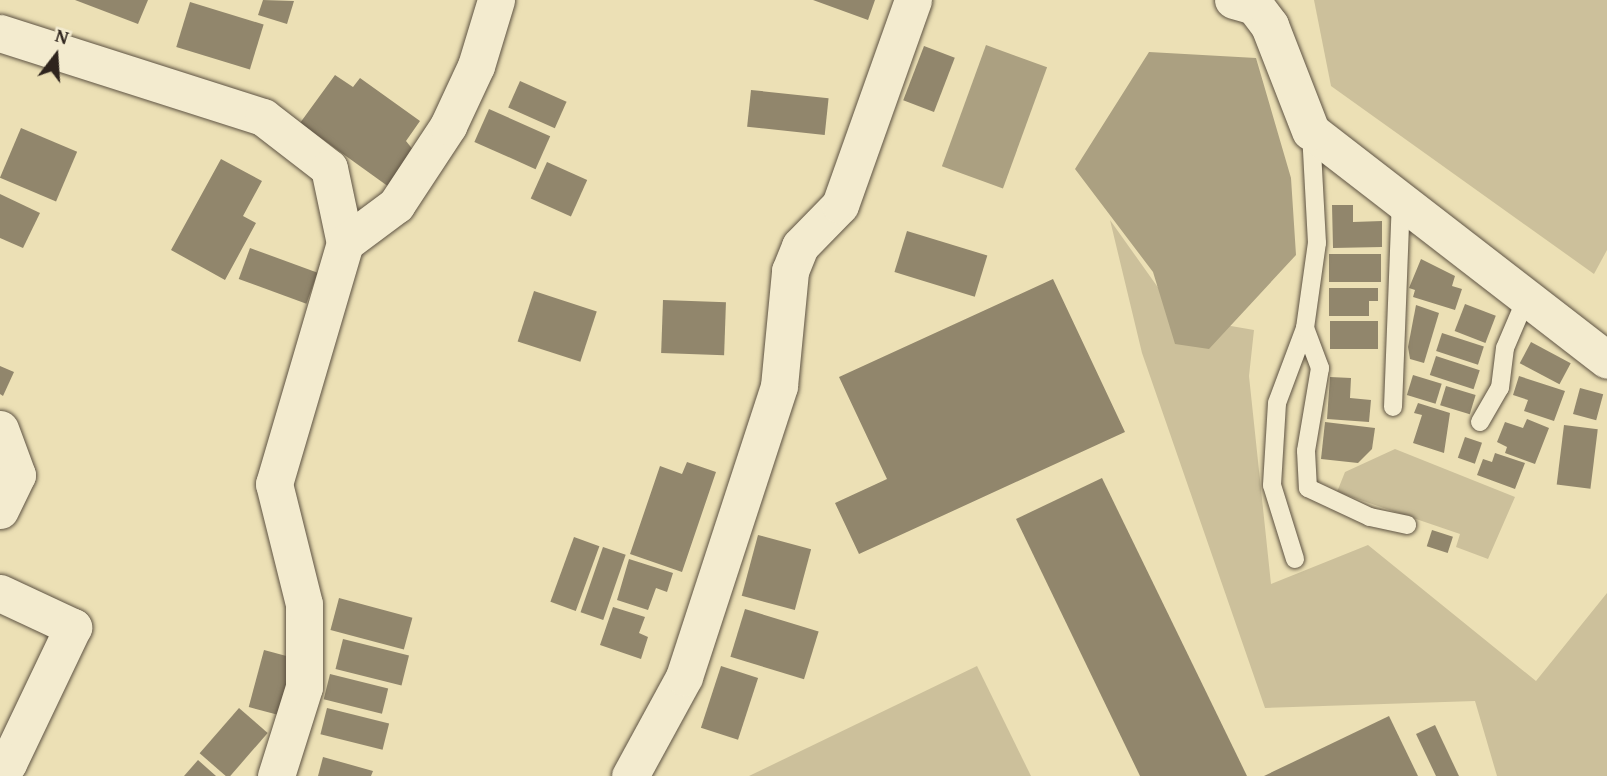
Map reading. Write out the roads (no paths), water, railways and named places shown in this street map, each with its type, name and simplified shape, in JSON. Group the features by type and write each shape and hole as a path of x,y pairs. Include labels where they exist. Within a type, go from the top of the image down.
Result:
{"street":[{"path":"345,243 396,205 448,126 477,65 496,0"},
{"path":"630,776 684,677 779,386 790,271 800,246 840,205 913,0"},
{"path":"1234,0 1255,6 1270,26 1311,131 1528,294 1607,360"},
{"path":"1,35 263,117 329,168 345,243 274,484 304,604 303,687 276,776"},
{"path":"0,429 17,475 0,510"},
{"path":"0,593 73,627 8,763 0,759"}],"lane":[{"path":"1295,559 1272,485 1277,403 1305,328 1317,243 1311,131"},
{"path":"1393,407 1401,199"},
{"path":"1480,422 1500,388 1505,348 1528,294"},
{"path":"1305,328 1320,368 1306,451 1308,488 1370,517 1407,525"}]}
